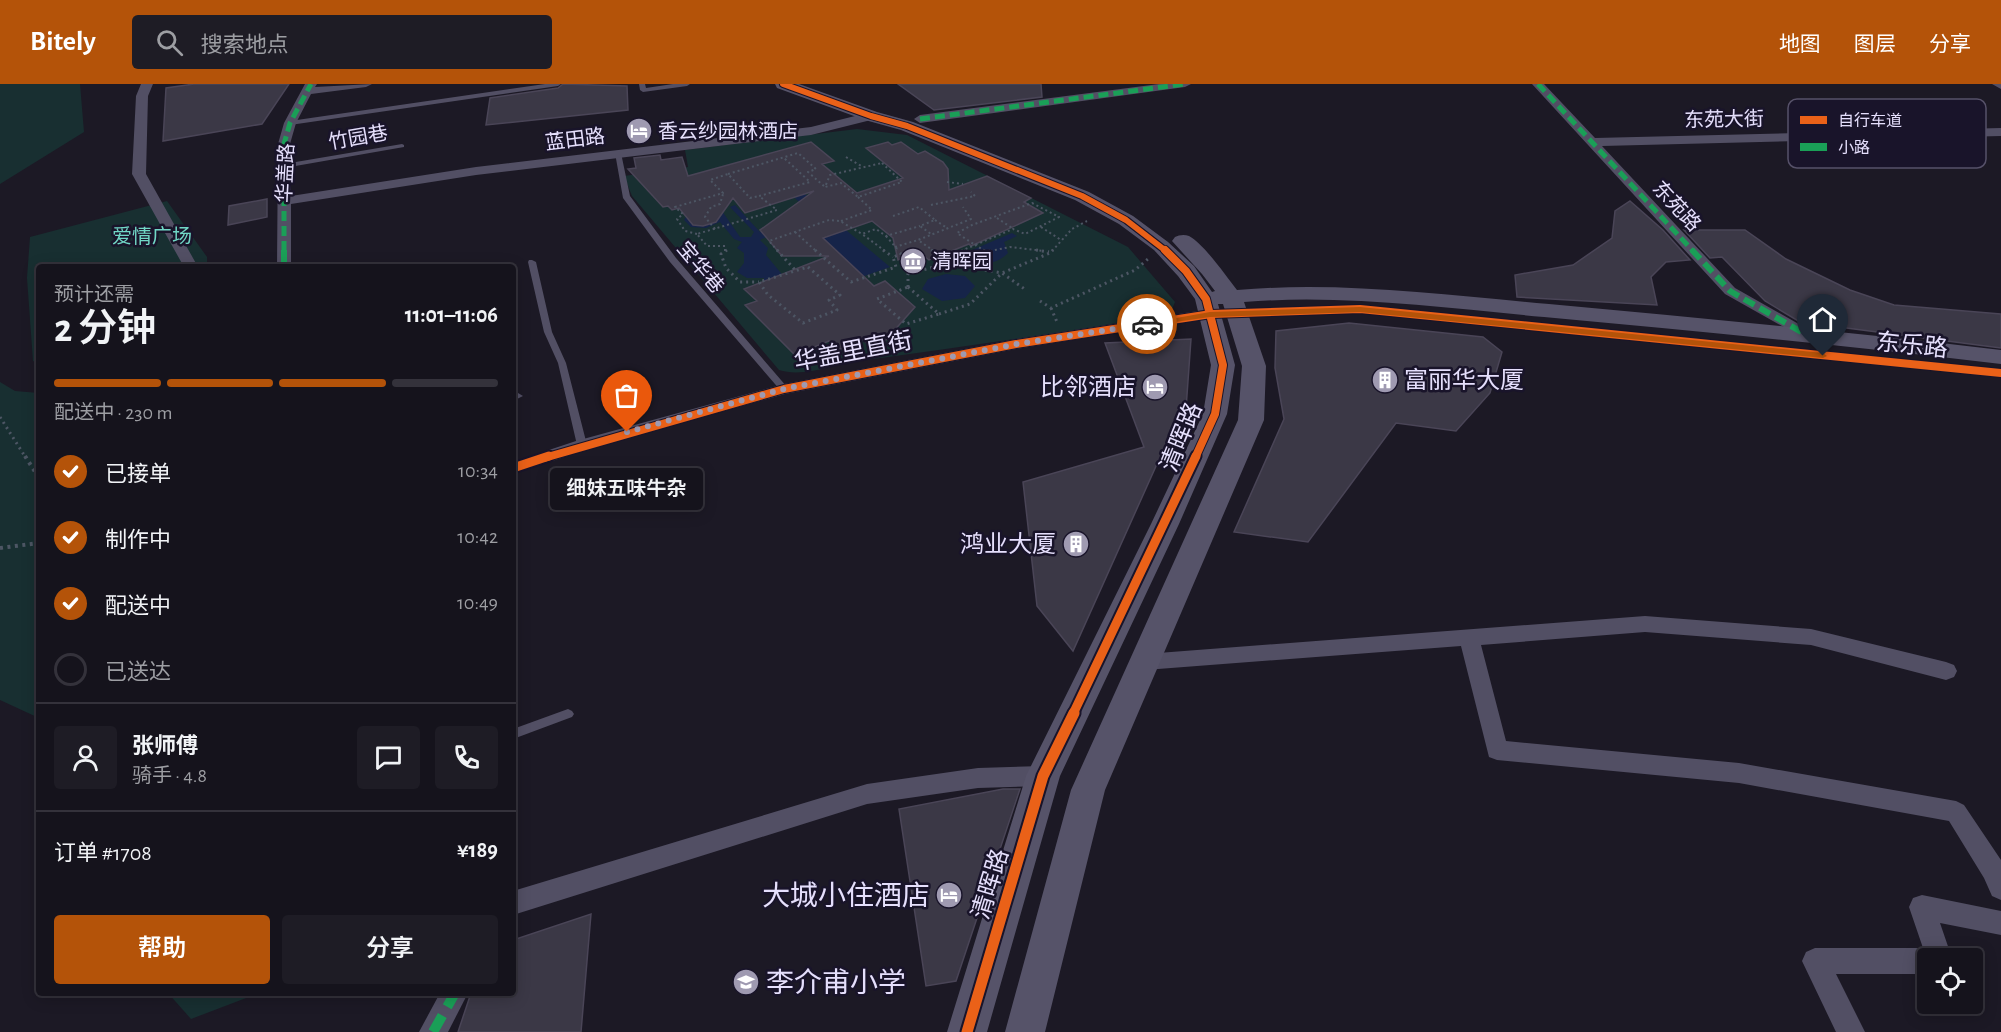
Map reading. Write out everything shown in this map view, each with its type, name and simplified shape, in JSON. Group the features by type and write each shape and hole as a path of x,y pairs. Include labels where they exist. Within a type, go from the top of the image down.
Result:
{"street":[{"path":"147,84 142,96 139,174 189,264"},
{"path":"309,88 366,84"},
{"name":"清晖路","path":"783,84 871,116 907,126 1082,196 1126,220 1161,246 1221,306 1223,365 1215,414 1165,524 1043,776 967,1032"},
{"name":"清晖路","path":"813,84 920,119 1097,188 1143,213 1182,240 1210,269 1221,306 1254,366 1251,420 1088,790 1025,1032"},
{"path":"920,119 1185,84"},
{"name":"东苑路","path":"1538,84 1730,291 1805,334"},
{"name":"华盖路","path":"284,264 284,144 290,123 309,88"},
{"name":"蓝田路","path":"283,201 476,171 811,131 871,116"},
{"name":"东苑大街","path":"1986,132 2001,132"},
{"name":"东苑大街","path":"1592,142 1788,137"},
{"name":"东乐路","path":"1221,306 1287,292 1364,294 1805,334 2001,357"},
{"name":"东乐路","path":"1221,306 1360,309 2001,373"},
{"name":"华盖里直街","path":"516,467 582,445 784,389 1221,306"},
{"path":"1145,662 1645,624 1811,637 1946,671"},
{"path":"1469,637 1497,750 1738,773 1956,812 1994,871 2001,888"},
{"path":"516,902 867,794 978,778 1043,776"},
{"path":"1936,948 1922,908 2001,923"},
{"path":"1851,1032 1815,961 1917,961"},
{"path":"434,1032 453,996"}],"lane":[{"path":"290,123 558,84"},
{"path":"642,84 643,90 687,84"},
{"name":"竹园巷","path":"284,166 402,146"},
{"name":"宝华巷","path":"618,153 626,196 672,260 784,389"},
{"path":"532,262 548,332 562,363 582,445"},
{"path":"516,733 568,714"}],"path":[{"path":"723,193 710,180 798,153 816,169 808,172 825,187"},
{"path":"846,157 864,167"},
{"path":"728,174 750,198 810,182 784,158"},
{"path":"825,187 830,175 882,163 902,182 858,197"},
{"path":"946,182 963,184"},
{"path":"796,271 769,241 829,220 840,221 872,210 841,183 825,187"},
{"path":"893,216 919,207 975,196 971,192"},
{"path":"723,193 675,207 683,214 677,219 686,231 697,234 707,246 725,246 727,250 721,254 726,268 740,282 759,282 808,267 840,295 829,300 837,310 802,323 768,295 759,282"},
{"path":"713,226 705,217 711,207 720,204 723,193"},
{"path":"697,234 713,226 723,227 777,210 759,196"},
{"path":"895,247 971,219 958,200"},
{"path":"997,218 1025,234 1059,217 1032,203 997,218 972,225 957,233 987,252 997,247 1013,246 1050,253"},
{"path":"919,207 948,228"},
{"path":"886,236 901,230 905,232 935,220"},
{"path":"795,232 851,282 896,267 892,257 862,234 840,221"},
{"path":"908,288 877,299 906,324 970,304 1002,273 1050,253 1072,228 1082,224"},
{"path":"920,226 932,235"},
{"path":"1041,227 1061,240"},
{"path":"862,234 876,228 901,254 892,257"},
{"path":"908,288 908,274 951,264 960,260 952,255 1013,229"},
{"path":"918,240 935,252"},
{"path":"1040,301 1051,308 1135,270 1161,246"},
{"path":"940,256 951,264 1002,273 1026,290"},
{"path":"908,288 940,314"},
{"path":"0,417 36,472"},
{"path":"0,548 36,543"}],"green space":[{"path":"0,84 80,84 84,132 0,184"},
{"name":"清晖园","path":"857,129 907,135 1128,247 1175,302 1170,314 859,361 809,371 779,370 632,196 624,176 688,167 685,150"},
{"name":"爱情广场","path":"167,201 207,257 207,264 36,264 36,362 33,361 27,278 30,237"},
{"path":"0,382 15,391 36,393 36,717 0,700"},
{"path":"171,996 251,996 191,1019"}],"water":[{"path":"805,194 808,197 804,219 760,240 768,248 766,255 785,278 764,283 764,278 747,278 737,272 744,263 744,253 737,248 742,242 734,239 720,222 706,228 691,227 684,220 689,212 722,211 740,237 751,237 754,232 730,207 735,205 760,232 799,216 805,208 794,197"},
{"path":"840,225 890,267 856,279 847,261 836,250 826,254 808,236 826,235"},
{"path":"1012,233 1017,236 1004,242 1008,253 997,261 983,264 970,262 958,256"},
{"path":"946,274 965,276 975,286 965,298 942,301 922,289 928,279"}],"building":[{"path":"194,84 289,84 262,124 163,141 166,88"},
{"path":"563,84 627,86 628,110 486,125 490,98 558,88"},
{"path":"898,84 1041,84 1042,97 934,110"},
{"path":"811,142 834,161 822,164 857,193 903,178 866,148 888,142 892,145 901,142 918,154 925,151 943,162 948,169 949,190 987,176 1031,198 1024,202 1043,213 971,246 969,244 929,260 918,251 898,260 893,238 872,221 823,238 874,286 885,281 915,307 876,351 863,340 838,350 829,341 795,355 745,305 757,301 744,289 829,256 782,256 760,230 814,191 745,213 733,198 716,222 703,226 693,225 679,208 672,210 668,206 663,207 628,169 636,168 634,158 660,155 661,160 682,157 688,176"},
{"path":"267,199 267,217 228,225 229,206"},
{"path":"1630,201 1663,230 1690,260 1666,262 1651,277 1657,305 1517,297 1515,275 1573,265 1612,238 1615,211"},
{"path":"1684,230 1745,230 1786,259 1850,290 1894,305 2001,314 2001,348 1800,322 1765,301 1722,257 1710,258"},
{"name":"富丽华大厦","path":"1349,323 1483,337 1502,352 1490,393 1456,431 1396,423 1308,542 1234,532 1284,419 1275,368 1276,331"},
{"name":"鸿业大厦","path":"1191,339 1184,437 1170,435 1073,651 1037,606 1023,482 1144,447 1105,343"},
{"name":"大城小住酒店","path":"1003,789 1020,789 956,981 926,986 899,809"},
{"path":"591,914 581,1032 458,1032 470,996 516,996 516,939"}],"marked path":[{"path":"284,264 284,144 290,123 311,84"},
{"path":"920,119 1185,84"},
{"path":"1538,84 1730,291 1805,334"},
{"path":"433,1032 453,996"}],"cycle path":[{"path":"783,84 871,116 907,126 1082,196 1126,220 1161,246 1186,271 1206,299 1223,365 1215,414 1165,524 1043,776 967,1032"},
{"path":"516,467 582,445 784,389 1016,344 1211,314 1360,309 2001,373"}],"way so far":[{"path":"627,432 784,389 1017,344 1147,324"}],"place":[{"name":"香云纱园林酒店","path":"639,131"},
{"name":"清晖园","path":"913,261"},
{"name":"富丽华大厦","path":"1385,380"},
{"name":"比邻酒店","path":"1155,387"},
{"name":"细妹五味牛杂","path":"627,432"},
{"name":"鸿业大厦","path":"1076,544"},
{"name":"大城小住酒店","path":"949,895"},
{"name":"李介甫小学","path":"746,982"}],"route":[{"path":"1147,324 1210,314 1360,309 1823,356"}]}
